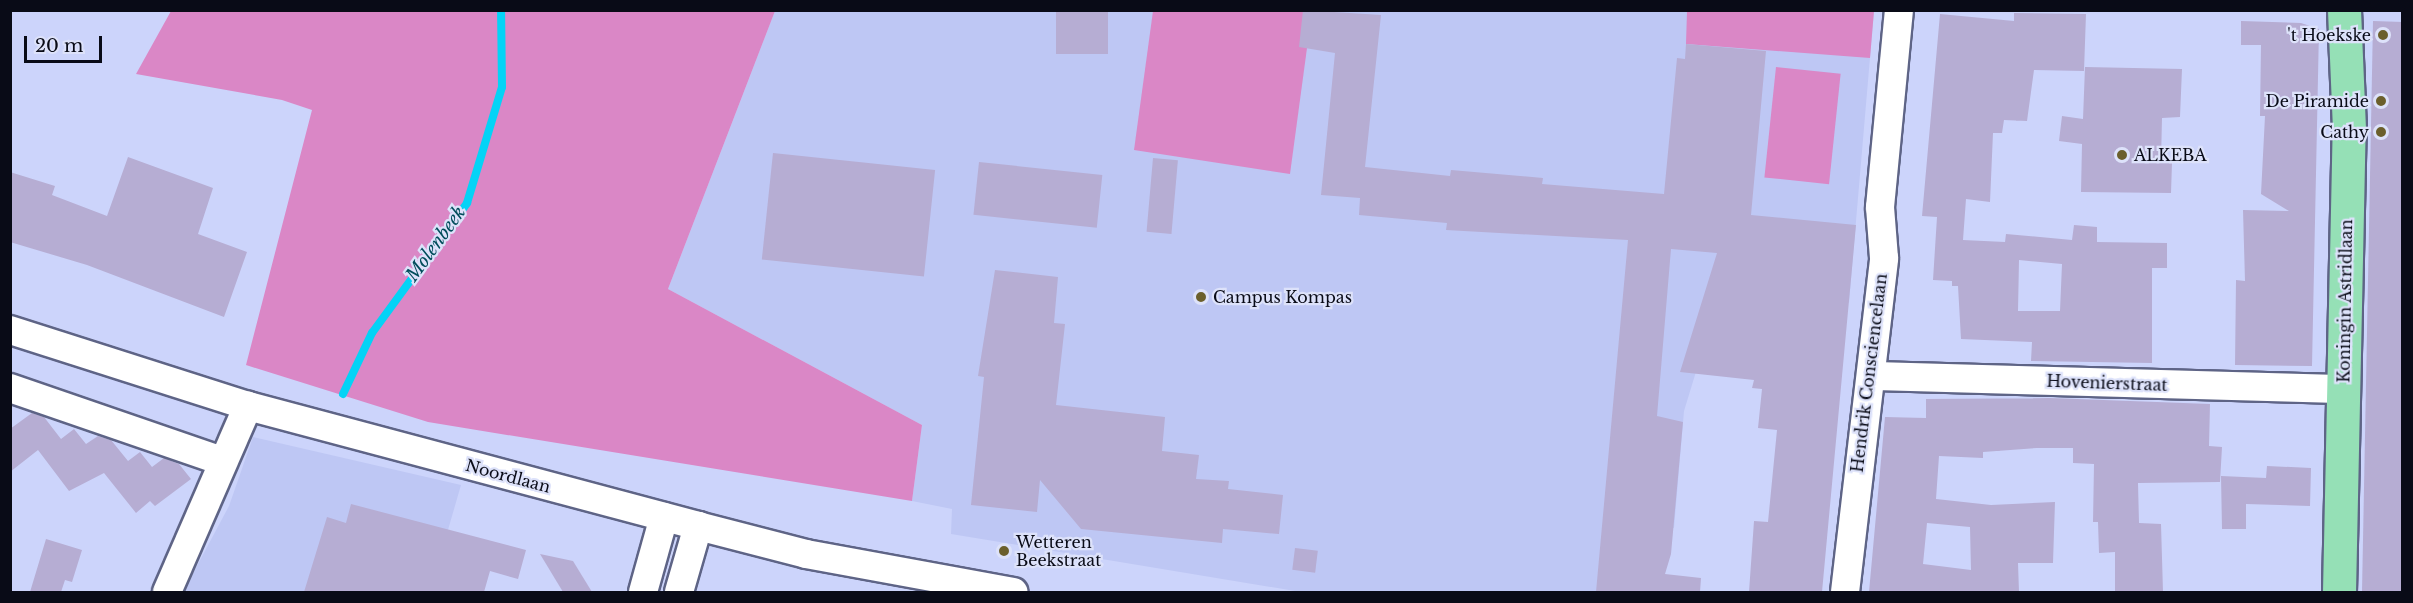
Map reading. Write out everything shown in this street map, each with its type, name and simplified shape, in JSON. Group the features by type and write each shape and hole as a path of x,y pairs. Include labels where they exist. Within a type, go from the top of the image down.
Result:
{"main road":[{"name":"Koningin Astridlaan","path":"2339,592 2349,129 2344,10"}],"street":[{"name":"Hendrik Consciencelaan","path":"1845,592 1857,459 1871,376 1884,258 1880,207 1899,10"},
{"name":"Noordlaan","path":"10,330 248,406 698,526 806,554 1014,592"},
{"name":"Hovenierstraat","path":"1871,376 2343,389"},
{"path":"10,388 222,461"},
{"path":"167,592 222,461 248,406"},
{"path":"643,592 664,517"},
{"path":"679,592 698,526"}],"shaded area":[{"path":"171,11 775,11 668,289 922,425 912,501 428,422 246,365 312,110 282,100 136,74"},
{"name":"Campus Kompas","path":"775,11 1874,11 1849,303 1724,280 1684,411 1674,528 1649,526 1640,592 1301,592 951,534 952,509 912,501 922,425 668,289"},
{"path":"1153,11 1312,11 1290,174 1134,150"},
{"path":"1687,11 1874,11 1870,58 1686,44"},
{"path":"1776,67 1841,74 1829,184 1764,177"},
{"path":"253,437 461,485 430,592 183,592 229,506"}],"building":[{"path":"1056,10 1108,10 1108,54 1056,54"},
{"path":"1303,10 1381,15 1365,167 1450,176 1451,170 1543,178 1542,184 1664,194 1677,58 1685,59 1686,44 1766,51 1751,215 1856,225 1822,592 1749,592 1754,521 1768,522 1777,430 1758,428 1762,389 1752,388 1754,380 1680,372 1717,253 1671,249 1657,416 1683,422 1671,554 1665,574 1701,578 1700,592 1596,592 1628,240 1446,230 1447,223 1359,215 1360,198 1321,195 1335,53 1299,47"},
{"path":"2014,13 2086,14 2084,71 2034,70 2027,121 2004,120 2002,133 1993,133 1990,202 1966,199 1963,240 2005,242 2006,234 2072,240 2074,225 2097,227 2097,242 2167,243 2167,268 2152,268 2152,363 2031,361 2032,342 1961,339 1958,286 1952,286 1952,281 1933,280 1937,217 1922,216 1940,14 2014,21","holes":["2019,260 2062,264 2060,311 2018,311"]},
{"path":"2241,21 2301,23 2319,29 2312,366 2235,365 2236,280 2245,281 2243,210 2289,211 2261,194 2265,116 2260,116 2261,45 2241,45"},
{"path":"2373,21 2403,22 2403,592 2362,592"},
{"name":"ALKEBA","path":"2085,67 2182,69 2180,117 2162,118 2161,161 2172,163 2171,193 2081,192 2082,144 2059,141 2062,116 2083,119"},
{"path":"773,153 935,170 924,276 762,259"},
{"path":"128,157 213,188 198,234 247,252 224,317 87,265 10,242 10,172 55,186 52,195 107,216"},
{"path":"1153,158 1178,160 1171,234 1147,232"},
{"path":"979,162 1102,175 1097,228 973,215"},
{"path":"995,270 1058,277 1054,323 1065,324 1056,405 1165,417 1162,451 1199,455 1196,479 1229,481 1228,489 1283,495 1279,534 1223,529 1222,543 1081,529 1040,480 1037,512 971,505 984,377 978,376"},
{"path":"2050,398 2210,404 2209,446 2222,447 2220,482 2138,483 2139,523 2161,524 2163,592 2115,592 2115,552 2099,553 2098,522 2093,522 2094,464 2073,463 2073,448 2037,448 1983,452 1983,458 1939,456 1936,499 1991,505 2055,502 2053,563 2018,563 2019,592 1869,592 1885,417 1926,418 1926,399","holes":["1927,523 1970,527 1971,570 1923,564"]},
{"path":"32,413 44,417 61,439 74,429 86,444 98,436 111,440 128,461 140,452 152,467 164,458 179,464 191,479 155,506 150,501 136,513 104,473 69,491 38,450 10,472 10,429"},
{"path":"2267,466 2311,468 2310,506 2246,504 2246,529 2222,529 2221,476 2266,478"},
{"path":"351,504 526,550 518,579 490,571 484,592 304,592 327,517 346,523"},
{"path":"46,539 82,550 72,582 65,580 61,592 30,592"},
{"path":"1295,548 1318,551 1315,573 1292,570"},
{"path":"540,554 573,561 592,592 563,592"}],"waterway":[{"name":"Molenbeek","path":"343,394 372,333 467,203 502,87 501,10"}],"place":[{"name":"'t Hoekske","path":"2383,35"},
{"name":"De Piramide","path":"2381,101"},
{"name":"Cathy","path":"2381,132"},
{"name":"ALKEBA","path":"2122,155"},
{"name":"Campus Kompas","path":"1201,297"},
{"name":"Wetteren Beekstraat","path":"1004,551"}]}
